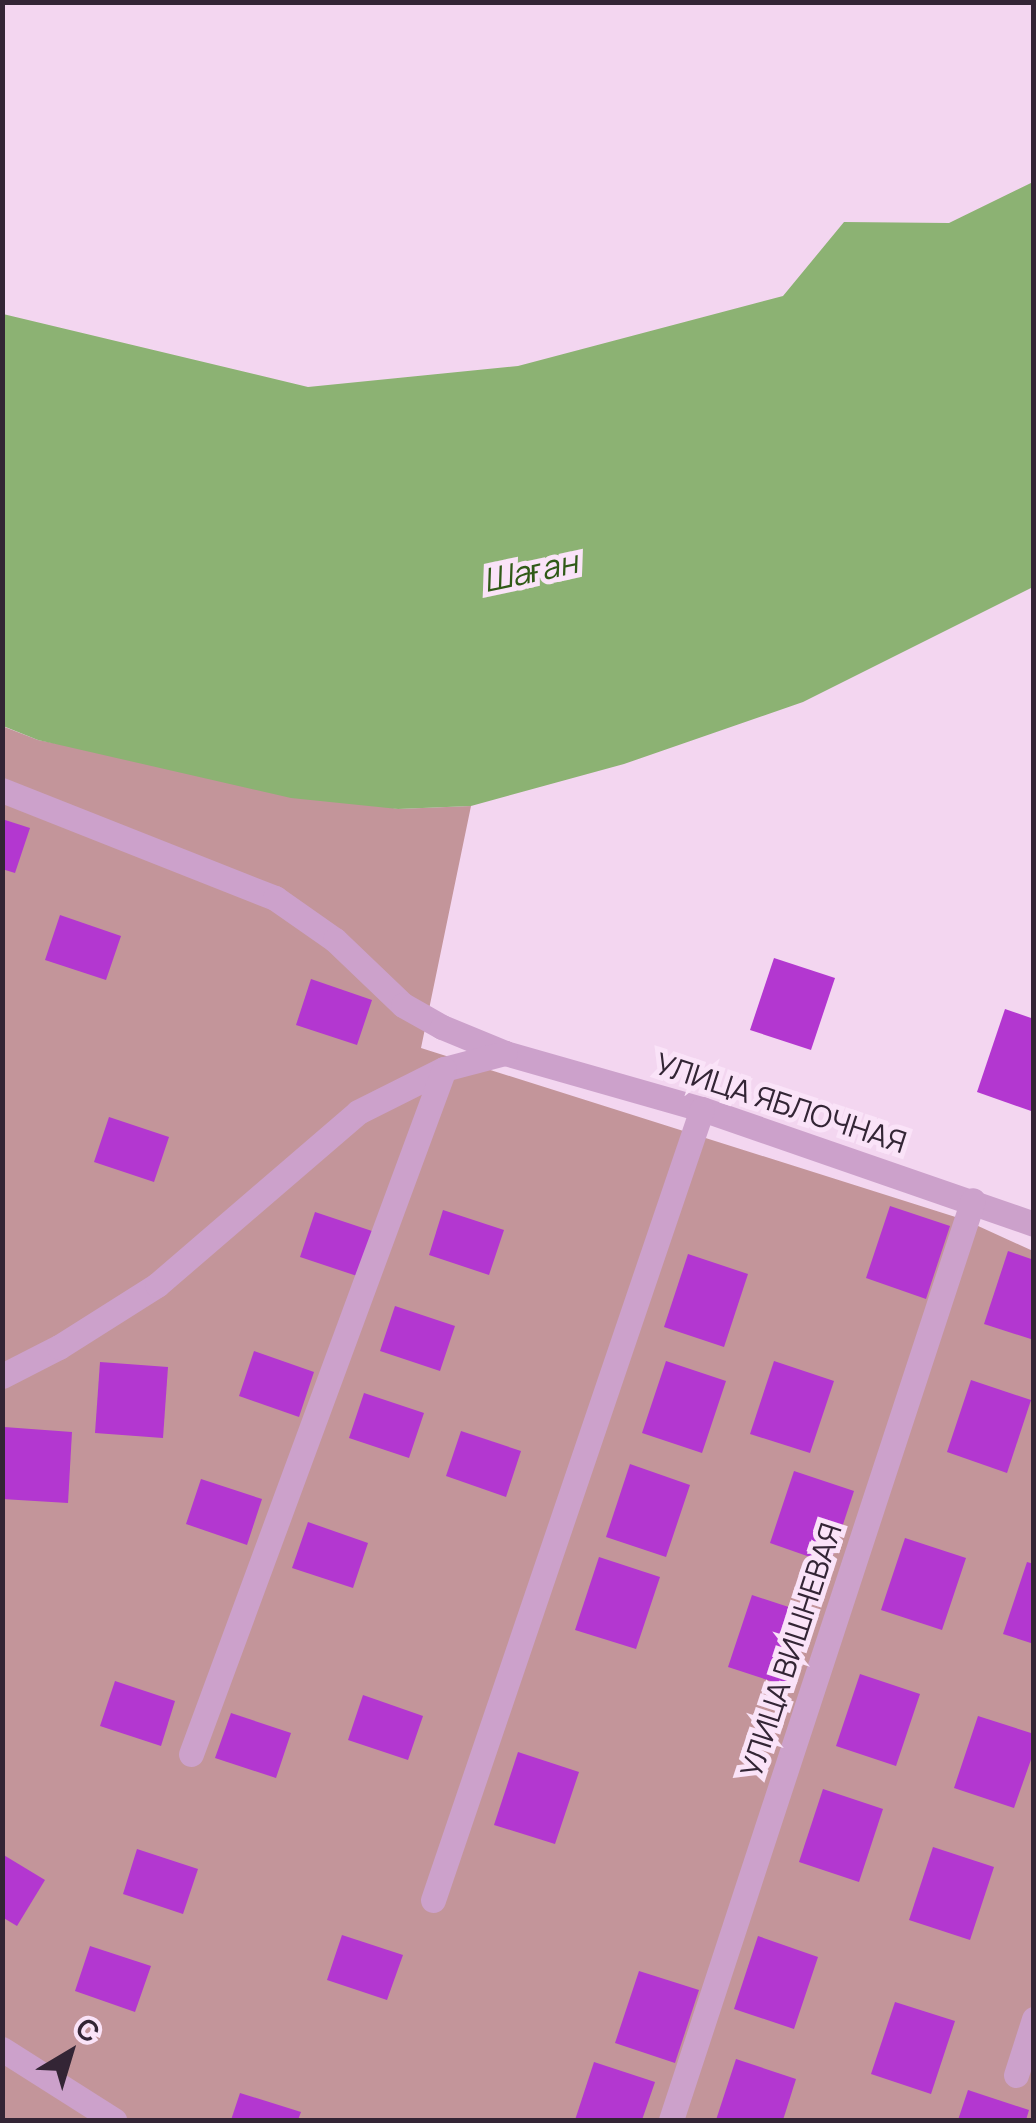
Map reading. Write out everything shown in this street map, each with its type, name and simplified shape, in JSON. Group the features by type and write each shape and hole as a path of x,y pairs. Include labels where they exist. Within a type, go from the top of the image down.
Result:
{"street":[{"name":"УЛИЦА ЯБЛОЧНАЯ","path":"2,790 275,898 335,940 403,1005 442,1027 505,1053 702,1109 1034,1224"},
{"path":"2,1376 59,1347 157,1285 358,1112 444,1069 505,1053"},
{"path":"191,1754 444,1069"},
{"path":"434,1900 702,1109"},
{"name":"УЛИЦА ВИШНЕВАЯ","path":"671,2120 973,1200"},
{"path":"1016,2075 1034,2019"},
{"path":"2,2049 114,2120"}],"shaded area":[{"path":"2,726 38,740 398,809 471,806 421,1048 965,1220 1033,1251 1033,2120 3,2120"}],"water":[{"name":"Шаған","path":"1033,182 1033,587 803,702 624,764 471,806 398,809 291,798 38,740 3,726 3,314 308,387 518,366 783,296 844,222 949,223"}],"building":[{"path":"2,819 30,828 15,873 2,869"},
{"path":"60,915 121,936 106,980 45,960"},
{"path":"774,958 835,978 811,1050 750,1030"},
{"path":"311,979 372,1000 357,1045 296,1025"},
{"path":"1005,1009 1034,1019 1034,1112 977,1092"},
{"path":"109,1117 169,1137 154,1182 94,1162"},
{"path":"890,1206 950,1226 926,1299 866,1278"},
{"path":"443,1210 504,1230 489,1275 429,1255"},
{"path":"315,1212 375,1232 360,1277 300,1257"},
{"path":"1008,1251 1034,1260 1034,1340 984,1324"},
{"path":"688,1254 748,1274 724,1347 664,1327"},
{"path":"395,1306 455,1326 440,1371 380,1351"},
{"path":"254,1351 314,1372 299,1417 239,1396"},
{"path":"666,1361 726,1381 702,1453 642,1433"},
{"path":"774,1361 834,1381 810,1453 750,1434"},
{"path":"100,1362 168,1367 163,1438 95,1433"},
{"path":"971,1380 1031,1400 1007,1473 947,1452"},
{"path":"364,1393 424,1413 409,1458 349,1438"},
{"path":"4,1427 72,1432 68,1503 2,1499"},
{"path":"461,1431 521,1451 506,1497 446,1476"},
{"path":"630,1464 690,1485 666,1557 606,1537"},
{"path":"794,1471 854,1491 830,1564 770,1543"},
{"path":"201,1479 262,1499 247,1545 186,1524"},
{"path":"308,1522 368,1543 353,1588 292,1568"},
{"path":"905,1538 966,1558 942,1630 881,1610"},
{"path":"599,1557 660,1577 636,1649 575,1630"},
{"path":"1027,1562 1034,1564 1034,1644 1003,1634"},
{"path":"752,1595 813,1615 789,1687 728,1667"},
{"path":"860,1674 920,1694 896,1766 836,1746"},
{"path":"115,1681 175,1701 161,1746 100,1726"},
{"path":"363,1695 423,1716 408,1760 348,1740"},
{"path":"231,1713 291,1733 276,1778 215,1758"},
{"path":"978,1716 1034,1734 1034,1751 1014,1808 954,1788"},
{"path":"518,1752 579,1772 555,1844 494,1825"},
{"path":"823,1789 883,1809 859,1882 799,1862"},
{"path":"933,1847 994,1867 970,1940 909,1920"},
{"path":"137,1849 198,1869 183,1914 123,1894"},
{"path":"2,1854 45,1880 17,1926 2,1917"},
{"path":"342,1935 403,1955 387,2000 327,1980"},
{"path":"758,1936 818,1957 794,2029 734,2009"},
{"path":"90,1946 151,1966 135,2012 75,1991"},
{"path":"639,1971 699,1990 675,2063 615,2043"},
{"path":"895,2002 955,2021 931,2094 871,2074"},
{"path":"736,2059 796,2079 783,2120 716,2120"},
{"path":"594,2062 655,2082 642,2120 575,2120"},
{"path":"968,2090 1029,2110 1026,2120 958,2120"},
{"path":"240,2093 301,2112 298,2120 231,2120"}]}
